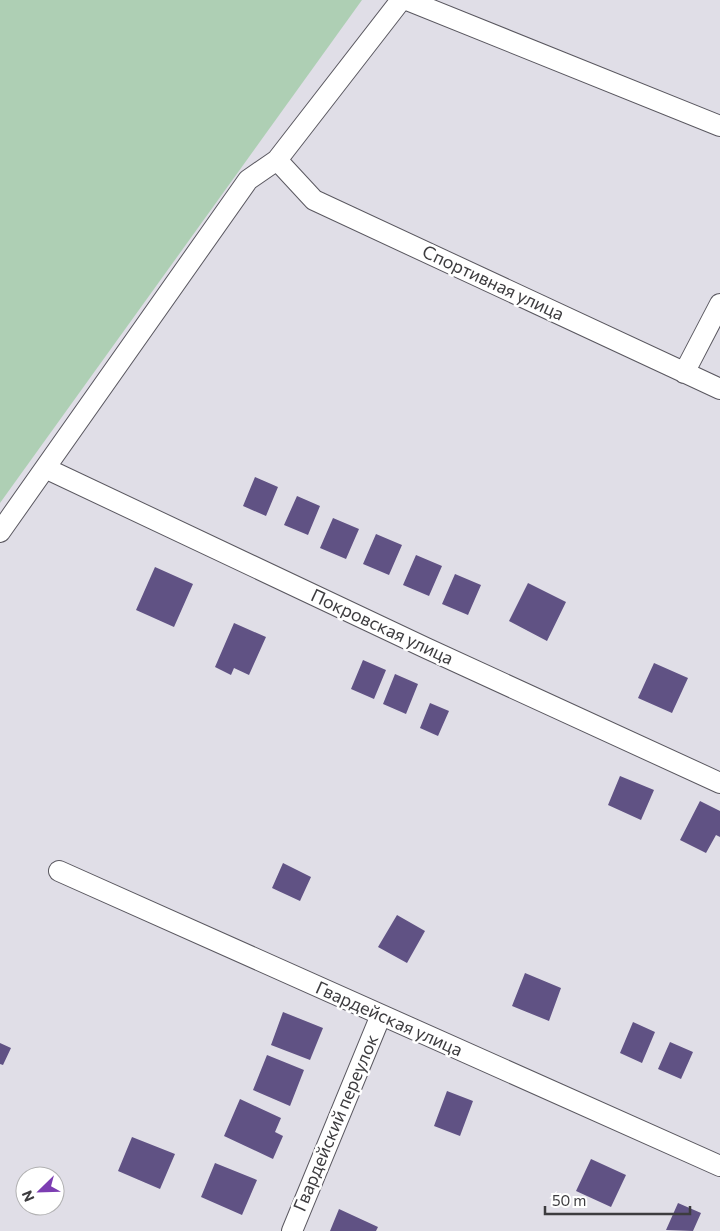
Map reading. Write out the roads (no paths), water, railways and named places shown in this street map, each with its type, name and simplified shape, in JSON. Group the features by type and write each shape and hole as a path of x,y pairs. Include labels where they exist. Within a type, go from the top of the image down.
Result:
{"street":[{"path":"0,532 248,180 277,160 401,0"},
{"path":"407,0 720,126"},
{"name":"Спортивная улица","path":"277,160 314,200 720,390"},
{"path":"684,373 720,304"},
{"name":"Покровская улица","path":"45,468 417,644 720,783"},
{"name":"Гвардейская улица","path":"59,871 720,1166"},
{"name":"Гвардейский переулок","path":"292,1231 381,1015"}]}
